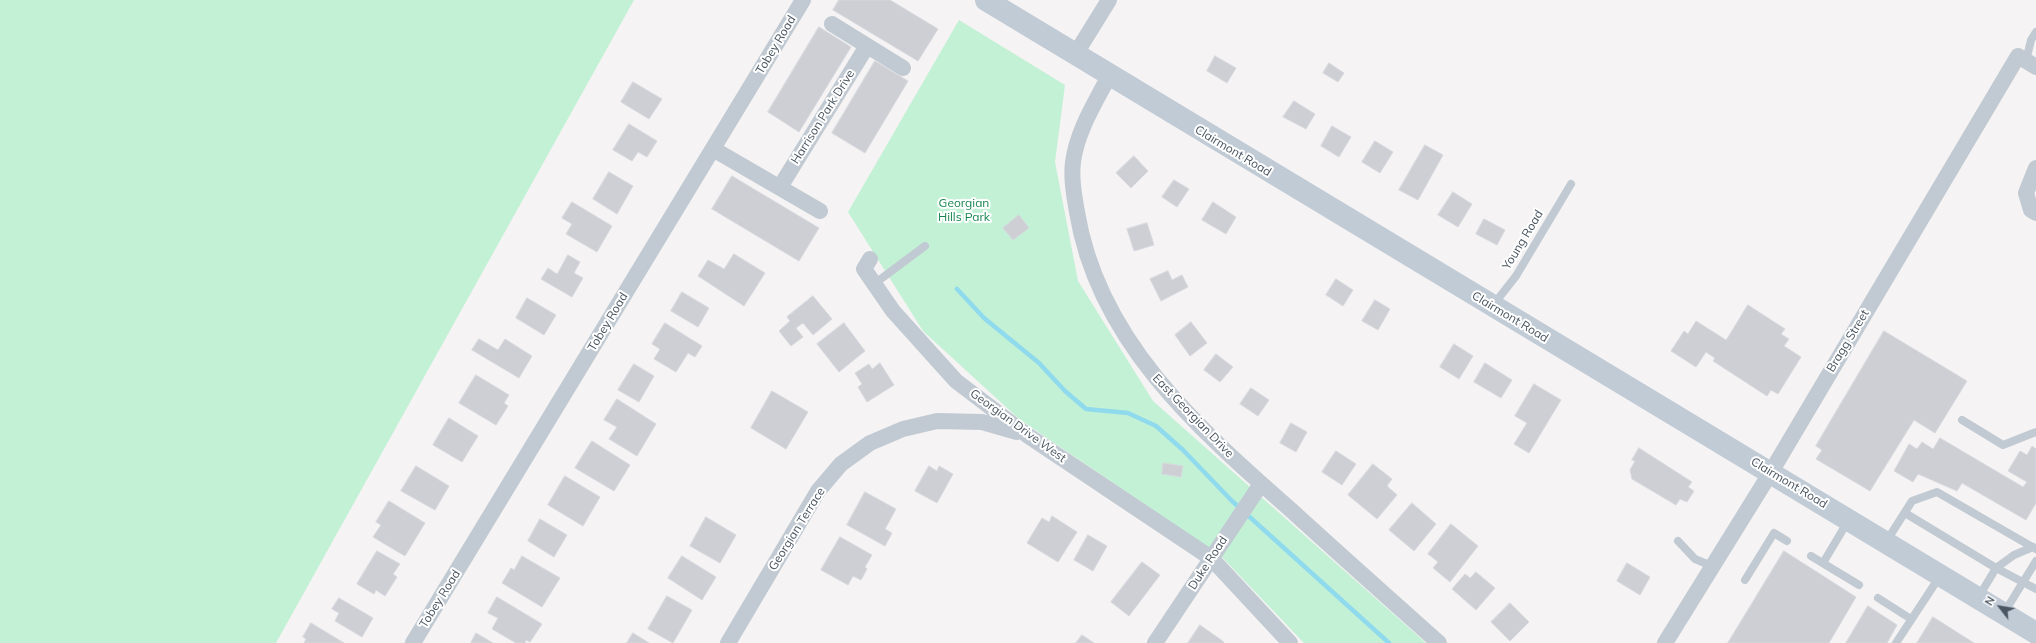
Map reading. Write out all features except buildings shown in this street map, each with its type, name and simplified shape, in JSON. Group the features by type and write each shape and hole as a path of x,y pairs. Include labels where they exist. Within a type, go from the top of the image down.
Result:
{"main road":[{"name":"Clairmont Road","path":"986,0 1109,76 1771,472 2036,633"}],"street":[{"name":"Tobey Road","path":"413,643 803,0"},
{"path":"1075,55 1109,0"},
{"path":"832,24 903,68"},
{"name":"Harrison Park Drive","path":"780,187 867,46"},
{"name":"Bragg Street","path":"1665,643 1771,472 2018,56 2031,64"},
{"name":"East Georgian Drive","path":"1109,76 1084,125 1072,163 1072,177 1080,232 1094,273 1112,311 1152,375 1197,422 1261,484 1439,643"},
{"path":"713,149 820,211"},
{"path":"2036,168 2026,193 2031,210 2036,213"},
{"name":"Georgian Drive West","path":"870,259 864,269 893,311 956,381 1027,435 1211,558 1290,643"},
{"name":"Georgian Terrace","path":"728,643 818,491 841,464 870,443 903,428 937,421 982,422 1027,435"},
{"name":"Duke Road","path":"1155,643 1261,484"}],"lane":[{"path":"2031,64 2031,40 2036,32"},
{"name":"Young Road","path":"1492,306 1516,276 1571,184"},
{"path":"874,284 925,246"},
{"path":"1962,420 2003,445 2036,432"},
{"path":"1886,542 1912,501 1937,492 2034,548"},
{"path":"1904,513 1996,568 2036,589"},
{"path":"1823,563 1849,520"},
{"path":"1745,580 1774,533 1787,541"},
{"path":"1678,541 1695,559 1712,566"},
{"path":"1978,598 1996,568 2014,555 2034,548"},
{"path":"1811,556 1859,585"},
{"path":"2004,614 2036,561"},
{"path":"1896,643 1940,575"},
{"path":"1878,598 1911,619"}],"green space":[{"path":"0,0 634,0 276,643 0,643"},
{"name":"Georgian Hills Park","path":"959,20 1065,85 1055,162 1078,281 1153,401 1426,643 1304,643 1221,556 1019,419 923,331 848,212"}],"waterway":[{"path":"957,289 984,318 1039,363 1065,391 1086,409 1128,413 1156,426 1183,450 1232,501 1389,643"}]}
